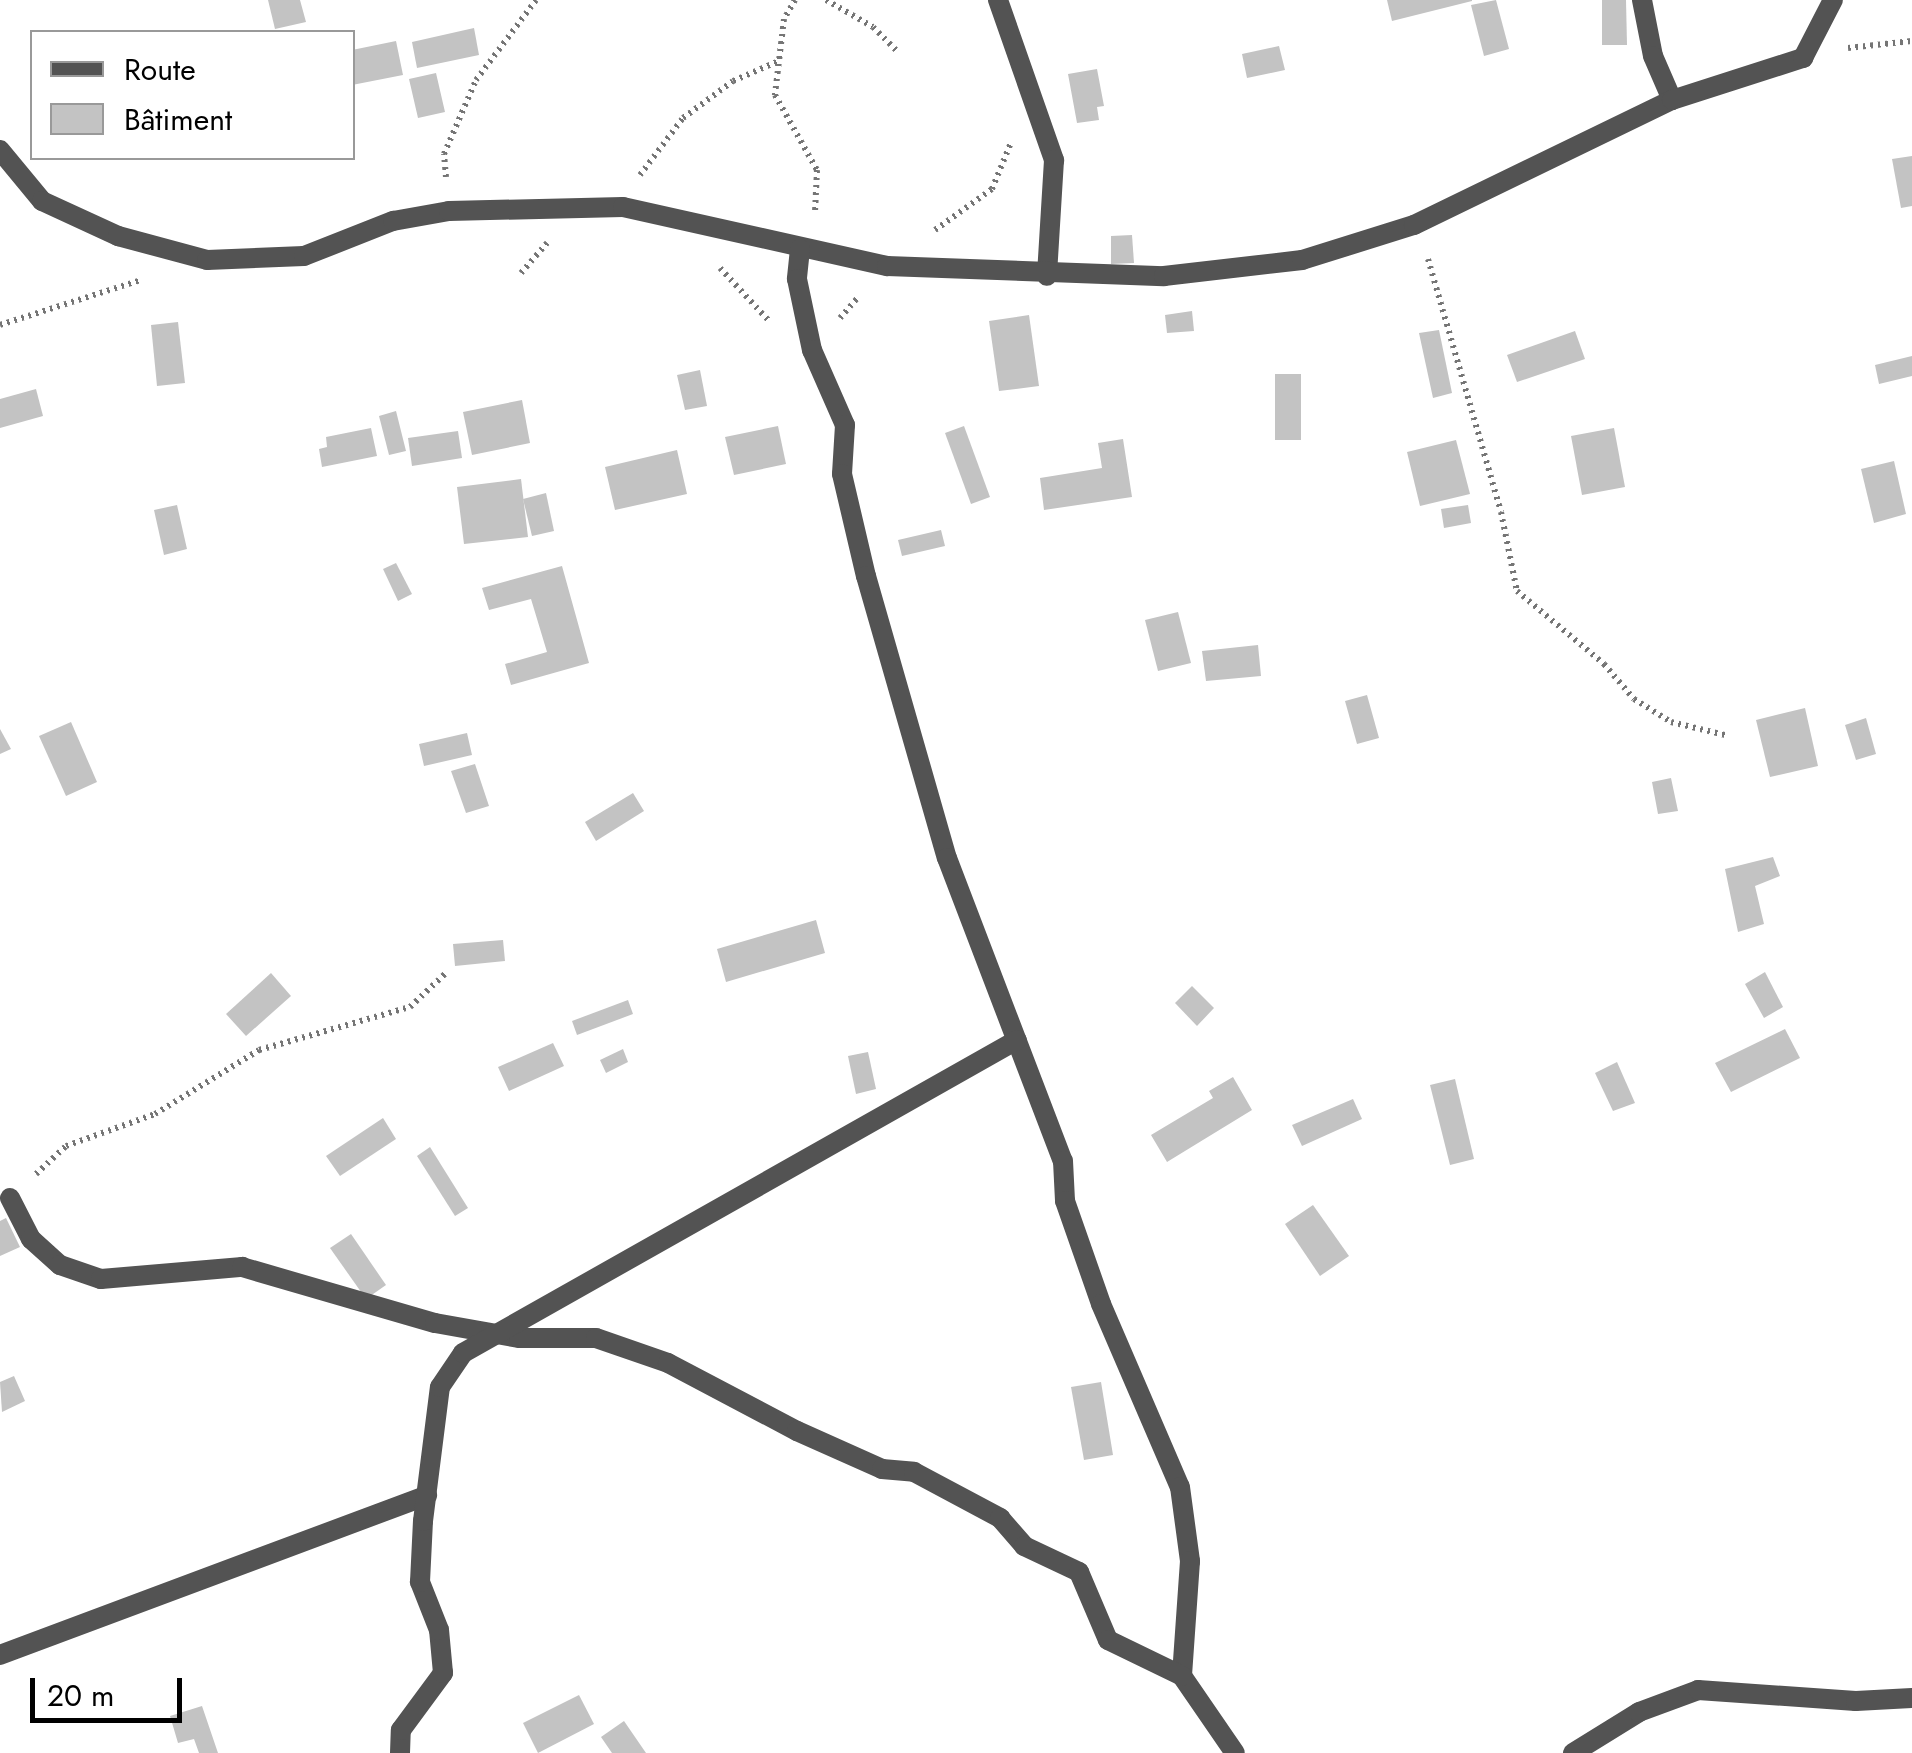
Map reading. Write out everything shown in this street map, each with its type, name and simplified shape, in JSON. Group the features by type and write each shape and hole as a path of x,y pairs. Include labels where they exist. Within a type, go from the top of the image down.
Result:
{"street":[{"path":"998,0 1054,160 1047,276"},
{"path":"1642,0 1653,56 1672,100"},
{"path":"0,150 42,201 118,236 206,260 304,256 393,221 449,211 623,207 887,266 1047,276 1164,276 1302,260 1414,226 1672,100 1803,58 1833,0"},
{"path":"800,248 797,279 816,360 845,425 842,474 866,576 947,858 1062,1162 1065,1201 1101,1304 1180,1487 1190,1561 1182,1676"},
{"path":"400,1753 402,1730 443,1674 438,1630 420,1582 440,1387 463,1354 1017,1040"},
{"path":"10,1198 46,1252 60,1265 101,1279 242,1267 336,1297 498,1334 596,1338 668,1363 882,1469 914,1472 1000,1518 1024,1546 1079,1572 1108,1640 1182,1676 1235,1753"},
{"path":"0,1655 426,1496"},
{"path":"1573,1753 1639,1712 1698,1690 1856,1702 1912,1698"}],"path":[{"path":"449,211 444,154 476,80 536,0"},
{"path":"796,0 784,19 776,95 817,170 819,204 800,248"},
{"path":"826,0 842,13 873,27 896,50"},
{"path":"842,13 848,0"},
{"path":"1803,58 1912,41"},
{"path":"623,207 648,159 682,118 733,81 781,60"},
{"path":"675,218 770,322 816,360 832,326 887,266 992,188 1012,140"},
{"path":"1414,226 1502,512 1517,591 1604,664 1634,700 1671,722 1725,735"},
{"path":"0,325 206,260"},
{"path":"10,1198 86,1135 155,1114 259,1050 410,1007 448,971"}],"building":[{"path":"268,0 300,0 306,22 275,29"},
{"path":"1387,0 1472,0 1472,1 1392,21"},
{"path":"1496,0 1509,49 1484,56 1471,5"},
{"path":"1602,0 1626,0 1627,45 1602,45"},
{"path":"474,28 479,55 417,68 412,42"},
{"path":"396,41 403,75 355,84 355,49"},
{"path":"1279,46 1285,70 1247,78 1242,54"},
{"path":"1097,69 1104,106 1097,107 1099,120 1077,123 1068,74"},
{"path":"436,73 445,112 418,118 409,79"},
{"path":"1912,156 1912,206 1901,208 1892,159"},
{"path":"1132,235 1134,263 1111,264 1111,236"},
{"path":"1192,311 1194,331 1167,333 1165,315"},
{"path":"1029,315 1039,386 999,391 989,321"},
{"path":"178,322 185,383 157,386 151,325"},
{"path":"1439,330 1452,393 1433,398 1419,333"},
{"path":"1575,331 1585,359 1517,382 1507,355"},
{"path":"1912,356 1912,376 1879,384 1875,365"},
{"path":"700,370 707,406 685,410 677,375"},
{"path":"1275,374 1301,374 1301,440 1275,440"},
{"path":"36,389 43,416 0,428 0,399"},
{"path":"522,400 530,443 472,455 463,412"},
{"path":"396,411 406,451 389,455 379,416"},
{"path":"778,426 786,464 734,475 725,437"},
{"path":"964,426 990,497 971,504 945,433"},
{"path":"371,428 377,456 322,467 319,449 327,447 326,437"},
{"path":"1614,428 1625,487 1582,495 1571,436"},
{"path":"458,431 462,458 412,466 408,438"},
{"path":"1123,439 1132,497 1044,510 1040,478 1102,468 1098,443"},
{"path":"1456,440 1470,494 1420,506 1407,452"},
{"path":"677,450 687,494 615,510 605,467"},
{"path":"1894,461 1906,514 1874,523 1861,469"},
{"path":"521,479 528,537 464,544 457,487"},
{"path":"546,493 554,531 532,536 523,499"},
{"path":"177,505 187,549 164,555 154,510"},
{"path":"1468,505 1471,523 1444,528 1441,509"},
{"path":"941,530 945,546 902,556 898,540"},
{"path":"396,563 412,594 398,601 383,569"},
{"path":"562,566 589,663 511,685 505,664 547,652 531,599 489,610 482,588"},
{"path":"1178,612 1191,663 1158,671 1145,620"},
{"path":"1258,645 1261,676 1206,681 1202,651"},
{"path":"1367,695 1379,738 1357,744 1345,701"},
{"path":"1805,708 1818,766 1770,777 1756,720"},
{"path":"1866,718 1876,754 1856,760 1845,725"},
{"path":"71,722 97,782 66,796 39,736"},
{"path":"0,729 11,749 0,754"},
{"path":"467,733 472,755 424,766 419,744"},
{"path":"475,764 489,806 466,813 451,771"},
{"path":"1671,778 1678,811 1658,814 1652,782"},
{"path":"633,793 644,811 596,841 585,822"},
{"path":"1773,857 1780,876 1755,886 1764,924 1738,932 1725,869"},
{"path":"816,920 825,953 726,982 717,949"},
{"path":"503,940 505,961 455,966 453,944"},
{"path":"1765,972 1783,1007 1764,1018 1745,984"},
{"path":"271,973 291,996 246,1036 226,1014"},
{"path":"1192,986 1214,1008 1197,1026 1175,1003"},
{"path":"628,1000 633,1014 577,1035 572,1021"},
{"path":"1785,1029 1800,1058 1731,1092 1715,1063"},
{"path":"553,1043 564,1066 509,1091 498,1067"},
{"path":"623,1049 628,1062 606,1073 600,1060"},
{"path":"868,1052 876,1089 856,1094 848,1056"},
{"path":"1617,1062 1635,1103 1613,1111 1595,1073"},
{"path":"1233,1077 1252,1110 1167,1162 1151,1135 1213,1098 1209,1091"},
{"path":"1455,1079 1474,1159 1450,1165 1430,1085"},
{"path":"1353,1099 1362,1119 1302,1146 1292,1125"},
{"path":"383,1118 396,1139 340,1176 326,1156"},
{"path":"430,1147 468,1208 455,1216 417,1156"},
{"path":"1313,1205 1349,1256 1320,1276 1285,1224"},
{"path":"6,1218 20,1247 0,1256 0,1221"},
{"path":"351,1234 386,1285 366,1299 330,1248"},
{"path":"14,1376 25,1401 2,1412 0,1382"},
{"path":"1101,1382 1113,1455 1084,1460 1071,1387"},
{"path":"579,1695 594,1724 538,1753 523,1723"},
{"path":"202,1706 218,1753 199,1753 194,1739 178,1743 170,1716"},
{"path":"624,1721 646,1753 612,1753 601,1737"}]}
